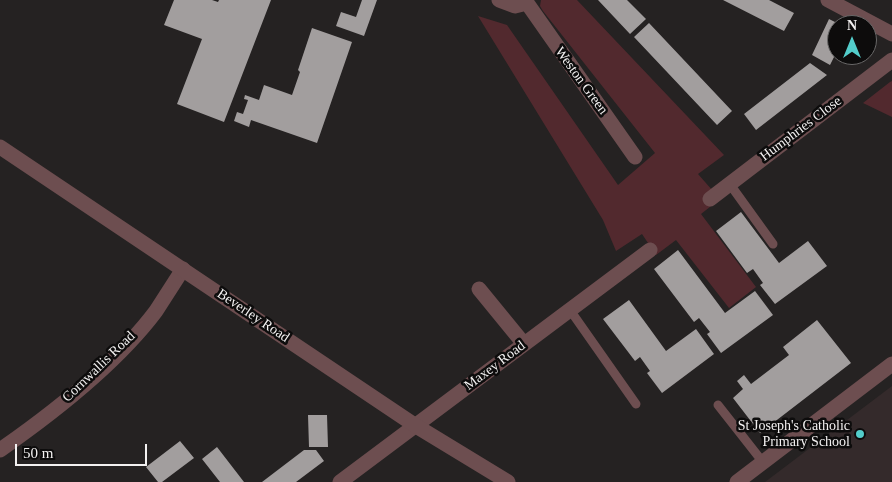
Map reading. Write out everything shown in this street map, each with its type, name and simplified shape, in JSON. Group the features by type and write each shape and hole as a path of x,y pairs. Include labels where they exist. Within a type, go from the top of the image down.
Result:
{"street":[{"path":"499,0 515,6 528,2"},
{"path":"828,0 892,34"},
{"name":"Weston Green","path":"528,2 636,157"},
{"name":"Humphries Close","path":"710,199 892,60"},
{"name":"Beverley Road","path":"0,147 416,426 508,482"},
{"name":"Maxey Road","path":"340,482 650,250"},
{"name":"Cornwallis Road","path":"0,450 33,427 84,385 128,342 155,312 182,269"},
{"path":"479,289 524,344"},
{"path":"737,482 762,461 892,364"}],"lane":[{"path":"729,183 773,244"},
{"path":"570,310 636,404"},
{"path":"718,405 762,461"}],"shaded area":[{"path":"541,0 577,0 724,155 698,174 720,199 701,214 756,287 729,308 676,240 656,255 642,234 616,251 603,220 478,16 507,25 618,185 655,153 543,11 540,6"},
{"path":"892,81 892,117 863,103 890,82"},
{"name":"St Joseph's Catholic Primary School","path":"892,386 892,482 765,482"}],"building":[{"path":"174,0 212,0 218,2 219,0 271,0 224,122 177,104 202,39 164,25"},
{"path":"362,0 377,0 364,36 336,26 341,12 356,17"},
{"path":"598,0 627,0 646,19 630,34"},
{"path":"723,0 769,0 794,13 784,31"},
{"path":"649,23 732,111 717,125 634,37"},
{"path":"827,23 827,63 812,55"},
{"path":"312,28 352,42 317,143 251,120 249,127 234,121 237,112 243,114 248,100 244,99 245,95 259,100 264,85 292,95"},
{"path":"810,63 827,75 756,130 744,114"},
{"path":"741,212 779,263 808,241 827,266 775,304 760,285 763,283 753,269 747,273 716,231"},
{"path":"678,250 725,313 755,291 773,315 721,353 707,334 710,332 699,318 694,322 654,269"},
{"path":"629,300 666,351 696,329 714,354 662,393 647,373 650,371 640,357 635,361 603,319"},
{"path":"817,320 851,363 760,433 733,398 743,389 737,381 744,375 751,384 789,355 783,347"},
{"path":"308,415 327,415 328,447 309,447"},
{"path":"180,441 194,458 162,482 158,482 146,467"},
{"path":"217,447 244,482 220,482 202,459"},
{"path":"304,450 316,450 324,461 296,482 262,482"}],"place":[{"name":"St Joseph's Catholic Primary School","path":"860,434"}]}
